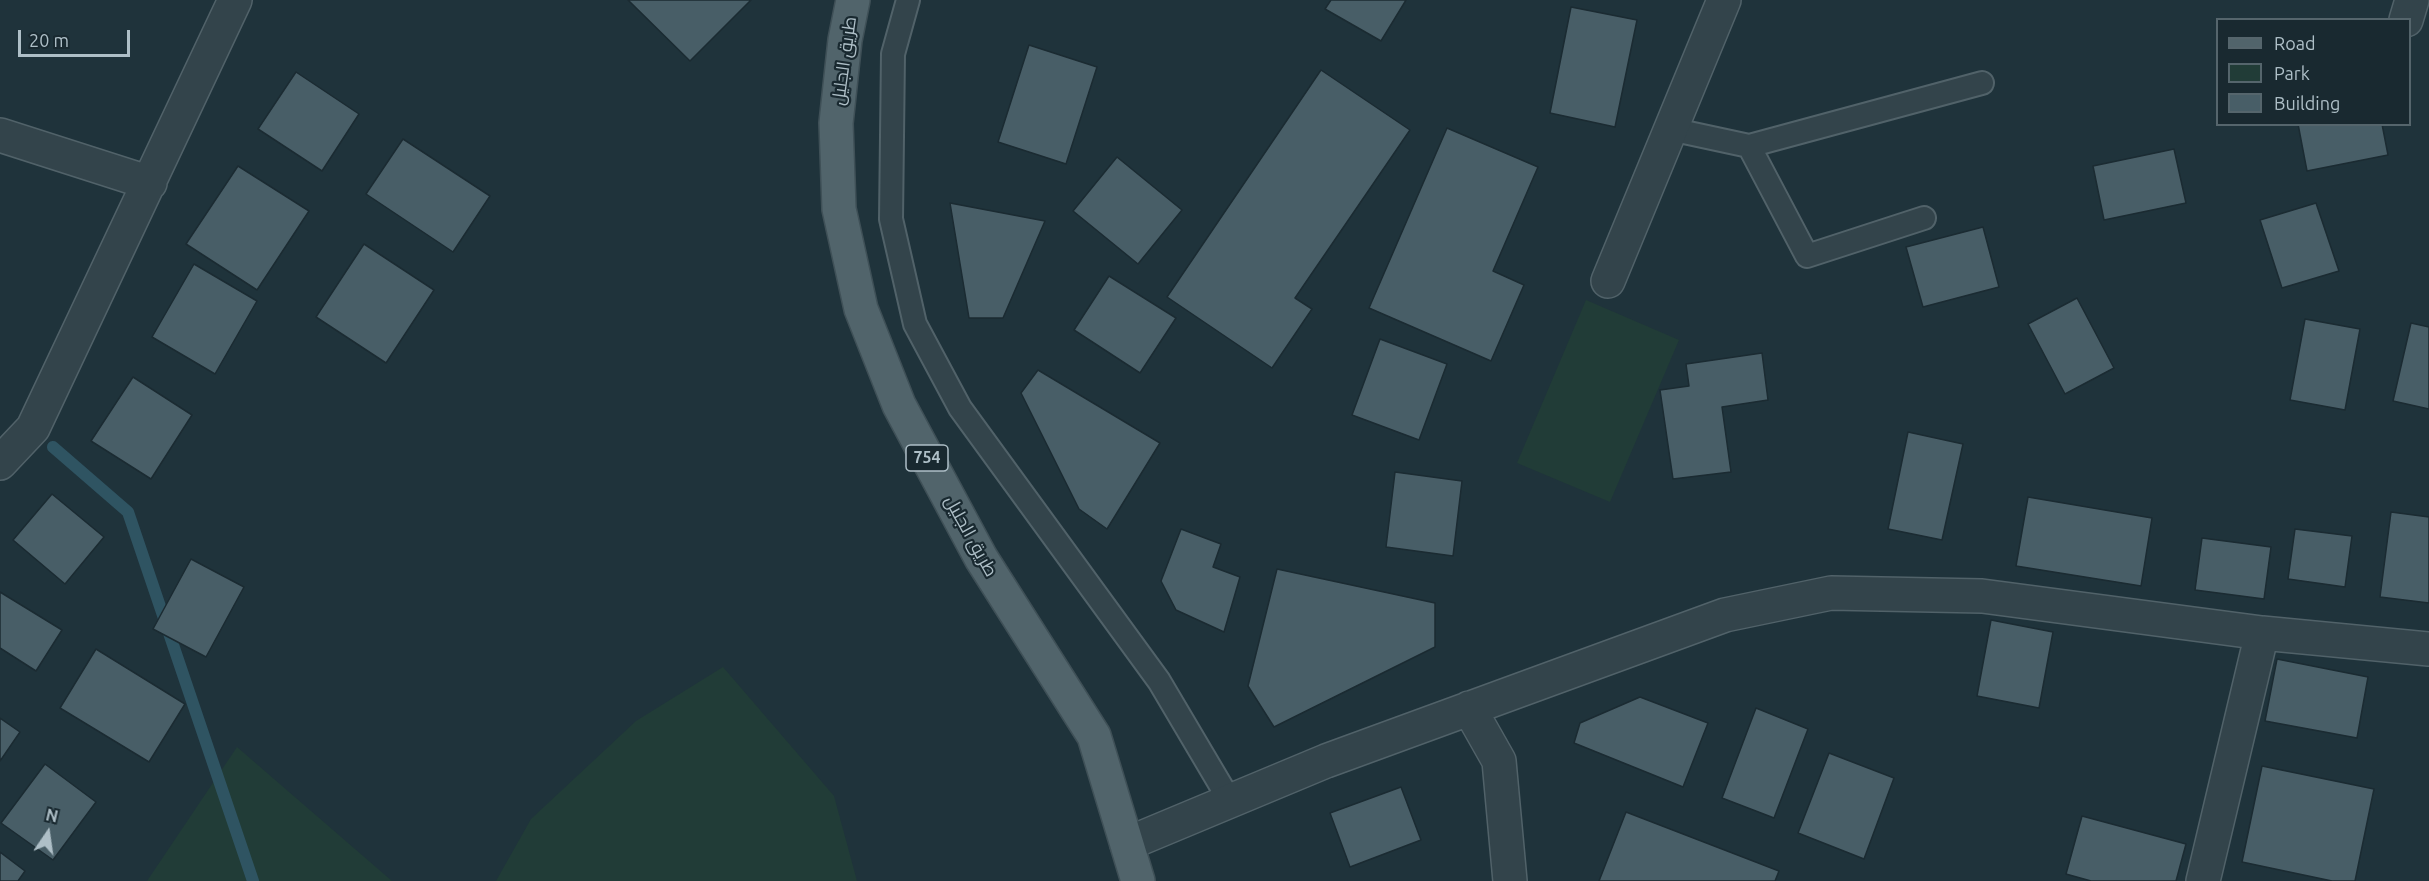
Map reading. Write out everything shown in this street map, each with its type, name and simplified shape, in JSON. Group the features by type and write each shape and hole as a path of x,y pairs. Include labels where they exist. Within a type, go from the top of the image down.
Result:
{"main road":[{"name":"طريق الجليل","path":"854,0 845,40 836,123 839,209 861,309 899,405 976,548 1094,736 1138,881"}],"street":[{"path":"0,463 33,428 235,0"},
{"path":"1608,281 1724,0"},
{"path":"2407,18 2412,0"},
{"path":"0,135 150,183"},
{"path":"1127,844 1326,761 1725,615 1831,593 1982,596 2262,633 2429,649"},
{"path":"2203,881 2262,633"},
{"path":"1469,708 1499,761 1510,881"}],"lane":[{"path":"908,0 892,54 891,219 915,324 960,408 1159,681 1230,801"},
{"path":"1670,129 1749,146 1982,83"},
{"path":"1749,146 1807,256 1924,218"}],"green space":[{"path":"1586,300 1679,340 1610,502 1517,463"},
{"path":"723,667 834,796 857,881 496,881 531,819 636,721"},
{"path":"237,747 392,881 147,881"}],"building":[{"path":"628,0 751,0 690,61"},
{"path":"1331,0 1406,0 1381,41 1325,9"},
{"path":"1571,7 1637,20 1615,127 1550,113"},
{"path":"1029,45 1097,67 1066,164 998,142"},
{"path":"1321,70 1410,130 1295,298 1312,309 1272,368 1167,297"},
{"path":"296,72 359,114 322,171 258,129"},
{"path":"2298,126 2382,126 2388,155 2307,171"},
{"path":"1447,128 1538,167 1493,271 1524,285 1491,361 1369,308"},
{"path":"403,139 490,196 453,252 366,194"},
{"path":"2174,149 2186,203 2104,220 2093,166"},
{"path":"1117,157 1182,210 1138,264 1073,211"},
{"path":"238,166 309,211 257,290 186,244"},
{"path":"950,203 1045,221 1003,318 969,318"},
{"path":"2316,203 2339,271 2282,288 2260,220"},
{"path":"1983,227 1999,287 1923,307 1906,247"},
{"path":"364,244 434,290 386,363 316,317"},
{"path":"194,264 257,301 215,374 152,337"},
{"path":"1109,276 1176,318 1140,373 1074,330"},
{"path":"2077,298 2114,368 2065,394 2028,324"},
{"path":"2305,319 2360,329 2345,410 2290,400"},
{"path":"2411,323 2429,327 2429,409 2393,401"},
{"path":"1380,339 1447,364 1419,440 1352,415"},
{"path":"1762,353 1768,400 1722,407 1731,472 1673,479 1660,390 1689,386 1686,364"},
{"path":"1038,370 1160,443 1107,529 1079,509 1021,393"},
{"path":"133,377 192,415 151,479 91,441"},
{"path":"1908,432 1963,444 1942,540 1888,529"},
{"path":"1395,472 1462,481 1453,556 1386,547"},
{"path":"52,494 104,537 65,584 13,540"},
{"path":"2028,497 2152,518 2141,586 2016,566"},
{"path":"2391,512 2429,517 2429,603 2380,597"},
{"path":"1181,529 1221,544 1213,567 1240,577 1224,632 1176,610 1161,581"},
{"path":"2295,529 2352,536 2345,587 2288,579"},
{"path":"2202,538 2271,547 2264,599 2195,590"},
{"path":"191,559 244,587 206,657 153,629"},
{"path":"1277,569 1435,603 1435,647 1274,727 1248,686"},
{"path":"0,592 62,630 36,671 0,648"},
{"path":"1991,620 2053,632 2039,708 1977,696"},
{"path":"96,649 185,704 149,762 60,708"},
{"path":"2277,659 2368,677 2357,738 2265,721"},
{"path":"1640,697 1708,723 1683,787 1574,743 1580,723"},
{"path":"1756,708 1808,729 1774,818 1722,798"},
{"path":"0,718 20,732 0,761"},
{"path":"1829,753 1894,778 1864,859 1798,833"},
{"path":"45,764 96,802 53,860 1,823"},
{"path":"2262,766 2374,789 2355,881 2332,881 2242,862"},
{"path":"1401,787 1421,840 1350,867 1330,813"},
{"path":"1626,812 1779,871 1775,881 1599,881"},
{"path":"2082,816 2186,844 2176,881 2091,881 2066,874"},
{"path":"0,852 25,871 18,881 0,881"}],"waterway":[{"path":"53,447 128,512 253,881"}]}
